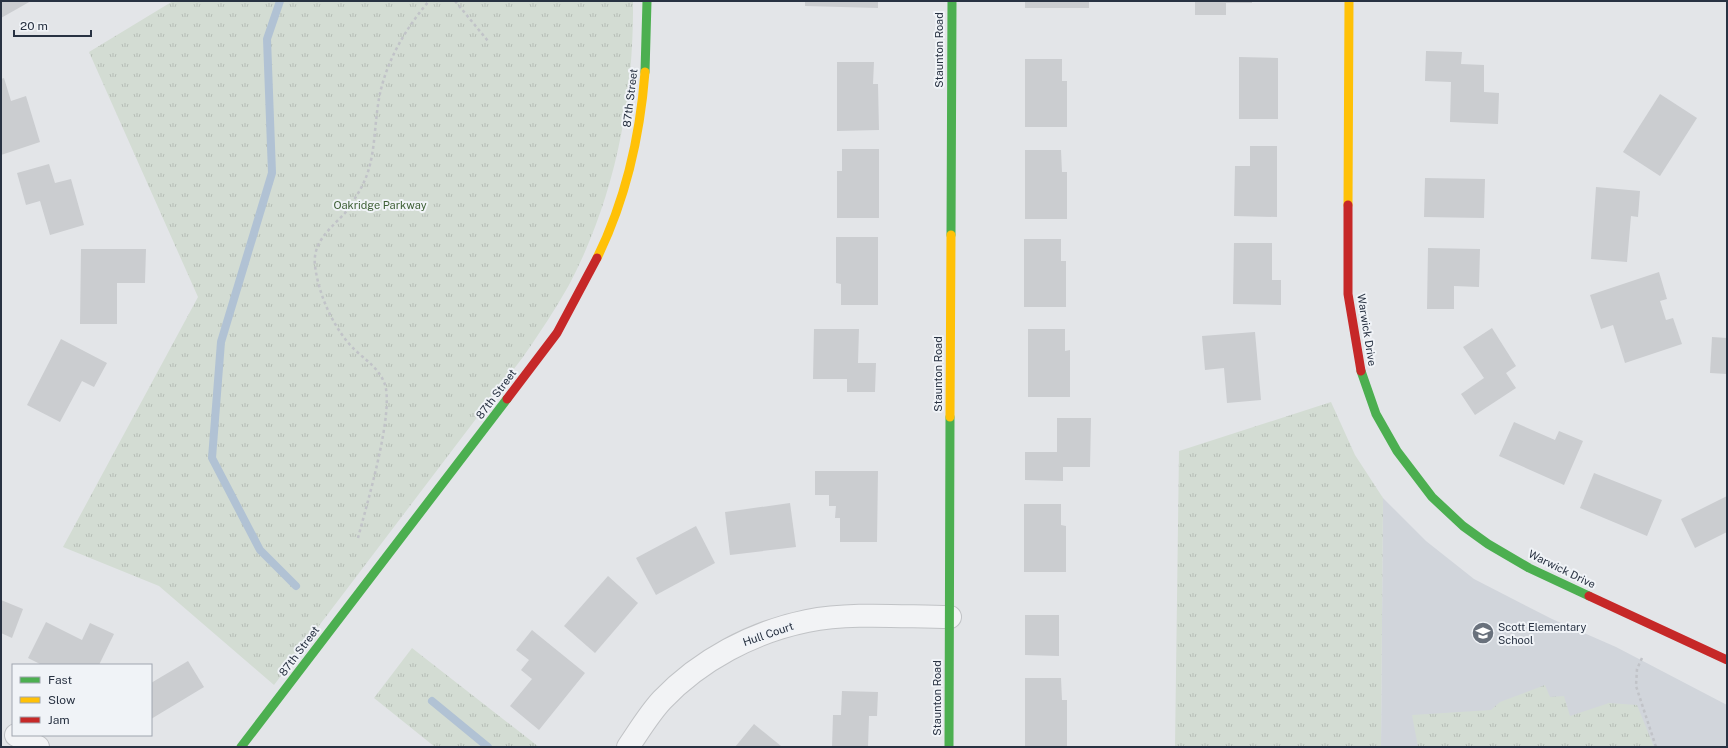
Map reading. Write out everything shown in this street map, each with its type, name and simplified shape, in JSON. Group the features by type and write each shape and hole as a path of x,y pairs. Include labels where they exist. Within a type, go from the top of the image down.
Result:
{"street":[{"name":"87th Street","path":"241,747 557,333 584,286 610,230 629,176 639,124 645,79 647,1"},
{"name":"Staunton Road","path":"950,747 952,1"},
{"name":"Warwick Drive","path":"1349,1 1348,294 1358,364 1376,414 1397,452 1432,497 1464,526 1488,544 1530,568 1727,660"},
{"name":"Hull Court","path":"628,747 661,701 684,679 714,658 746,640 807,621 834,618 950,617"},
{"path":"1,727 12,733"},
{"path":"18,736 38,747"}],"path":[{"path":"358,538 380,454 388,399 385,383 376,368 356,351 340,334 318,282 314,264 318,246 324,234 344,214 364,182 371,164 378,105 389,66 400,41 429,1"},
{"path":"455,1 488,41"},
{"path":"1642,658 1637,669 1636,686 1656,747"}],"shaded area":[{"name":"Scott Elementary School","path":"1383,498 1426,541 1474,579 1552,619 1616,647 1727,705 1727,747 1381,747"}],"green space":[{"name":"Oakridge Parkway","path":"173,1 633,1 630,74 619,147 599,218 569,285 547,322 523,357 274,685 159,586 63,547 198,297 89,52"},
{"path":"1331,402 1355,455 1383,498 1381,747 1175,747 1179,451"},
{"path":"412,648 539,747 435,747 374,698"},
{"path":"1545,685 1550,697 1564,696 1570,716 1609,703 1637,705 1654,747 1418,747 1412,715 1491,710 1500,702"}],"building":[{"path":"1,1 31,1 1,18"},
{"path":"805,1 878,1 878,8 805,6"},
{"path":"1025,1 1089,1 1089,8 1025,8"},
{"path":"1195,1 1252,1 1252,3 1226,3 1226,15 1195,15"},
{"path":"1426,51 1462,52 1461,64 1484,65 1484,92 1499,93 1498,124 1450,122 1451,82 1425,81"},
{"path":"1239,57 1278,58 1278,119 1239,119"},
{"path":"1025,59 1062,59 1062,81 1067,81 1067,127 1025,127"},
{"path":"837,62 874,62 873,84 878,84 879,130 837,131"},
{"path":"4,78 11,101 26,96 40,142 1,155 1,79"},
{"path":"1660,94 1697,118 1660,176 1623,152"},
{"path":"1250,146 1277,146 1277,217 1234,216 1235,166 1250,166"},
{"path":"842,149 879,149 879,218 837,218 837,171 842,171"},
{"path":"1025,150 1061,150 1062,172 1067,172 1067,219 1025,219"},
{"path":"49,164 55,183 71,179 84,225 50,235 40,201 26,205 17,173"},
{"path":"1425,178 1485,179 1484,218 1424,217"},
{"path":"1596,187 1640,191 1638,217 1631,216 1627,262 1591,259"},
{"path":"836,237 878,237 878,305 841,305 841,284 836,283"},
{"path":"1024,239 1061,239 1061,261 1066,261 1066,307 1024,307"},
{"path":"1234,243 1272,243 1272,280 1281,280 1281,305 1233,304"},
{"path":"1428,248 1480,249 1479,287 1454,286 1454,309 1427,309"},
{"path":"81,249 146,249 145,283 117,283 117,324 80,324"},
{"path":"1659,272 1667,299 1660,301 1666,320 1673,318 1682,344 1625,363 1613,325 1601,329 1590,295"},
{"path":"1492,328 1516,366 1506,373 1516,388 1475,415 1461,394 1484,378 1463,347"},
{"path":"814,329 859,329 858,363 876,363 875,392 847,392 847,379 813,379"},
{"path":"1028,329 1065,329 1065,351 1070,350 1070,397 1028,397"},
{"path":"1255,332 1261,400 1227,403 1224,368 1205,370 1202,336"},
{"path":"1712,337 1727,338 1727,374 1710,373"},
{"path":"61,339 107,363 94,387 82,381 60,422 27,405"},
{"path":"1057,418 1091,418 1090,467 1063,467 1063,481 1025,480 1025,452 1057,452"},
{"path":"1514,422 1555,440 1559,431 1583,441 1564,485 1499,456"},
{"path":"815,471 878,471 877,542 840,542 840,518 835,518 836,506 829,506 829,495 815,495"},
{"path":"1594,473 1662,500 1647,536 1580,508"},
{"path":"1727,496 1727,532 1695,548 1681,519"},
{"path":"790,503 796,547 730,555 725,512"},
{"path":"1024,504 1061,504 1061,525 1066,526 1066,572 1024,572"},
{"path":"696,526 715,563 656,595 636,558"},
{"path":"608,576 638,603 595,653 564,626"},
{"path":"1,600 23,609 12,638 1,633"},
{"path":"1025,615 1059,615 1059,656 1025,655"},
{"path":"46,622 82,640 90,623 114,634 99,664 40,664 28,658"},
{"path":"532,630 585,673 539,730 510,706 532,679 521,670 529,660 516,650"},
{"path":"188,661 204,687 152,718 152,682"},
{"path":"1025,678 1061,678 1062,700 1067,700 1067,747 1025,747"},
{"path":"842,691 878,692 877,716 869,716 868,747 832,747 833,715 841,715"},
{"path":"754,724 781,746 781,747 735,747"}],"waterway":[{"path":"280,1 267,39 272,173 221,342 212,458 260,550 296,586"},
{"path":"432,701 488,747"}],"traffic: fast":[{"path":"645,72 647,1"},
{"path":"951,235 952,1"},
{"path":"1361,371 1376,414 1397,451 1432,497 1463,526 1488,544 1529,568 1589,596"},
{"path":"241,747 507,399"},
{"path":"949,747 950,417"}],"traffic: slow":[{"path":"1348,205 1349,1"},
{"path":"597,258 616,213 630,167 643,96 645,72"},
{"path":"950,417 951,235"}],"traffic: jam":[{"path":"1348,205 1348,294 1361,371"},
{"path":"507,399 557,333 597,258"},
{"path":"1589,596 1727,660"}],"place":[{"name":"Scott Elementary School","path":"1483,633"}]}
